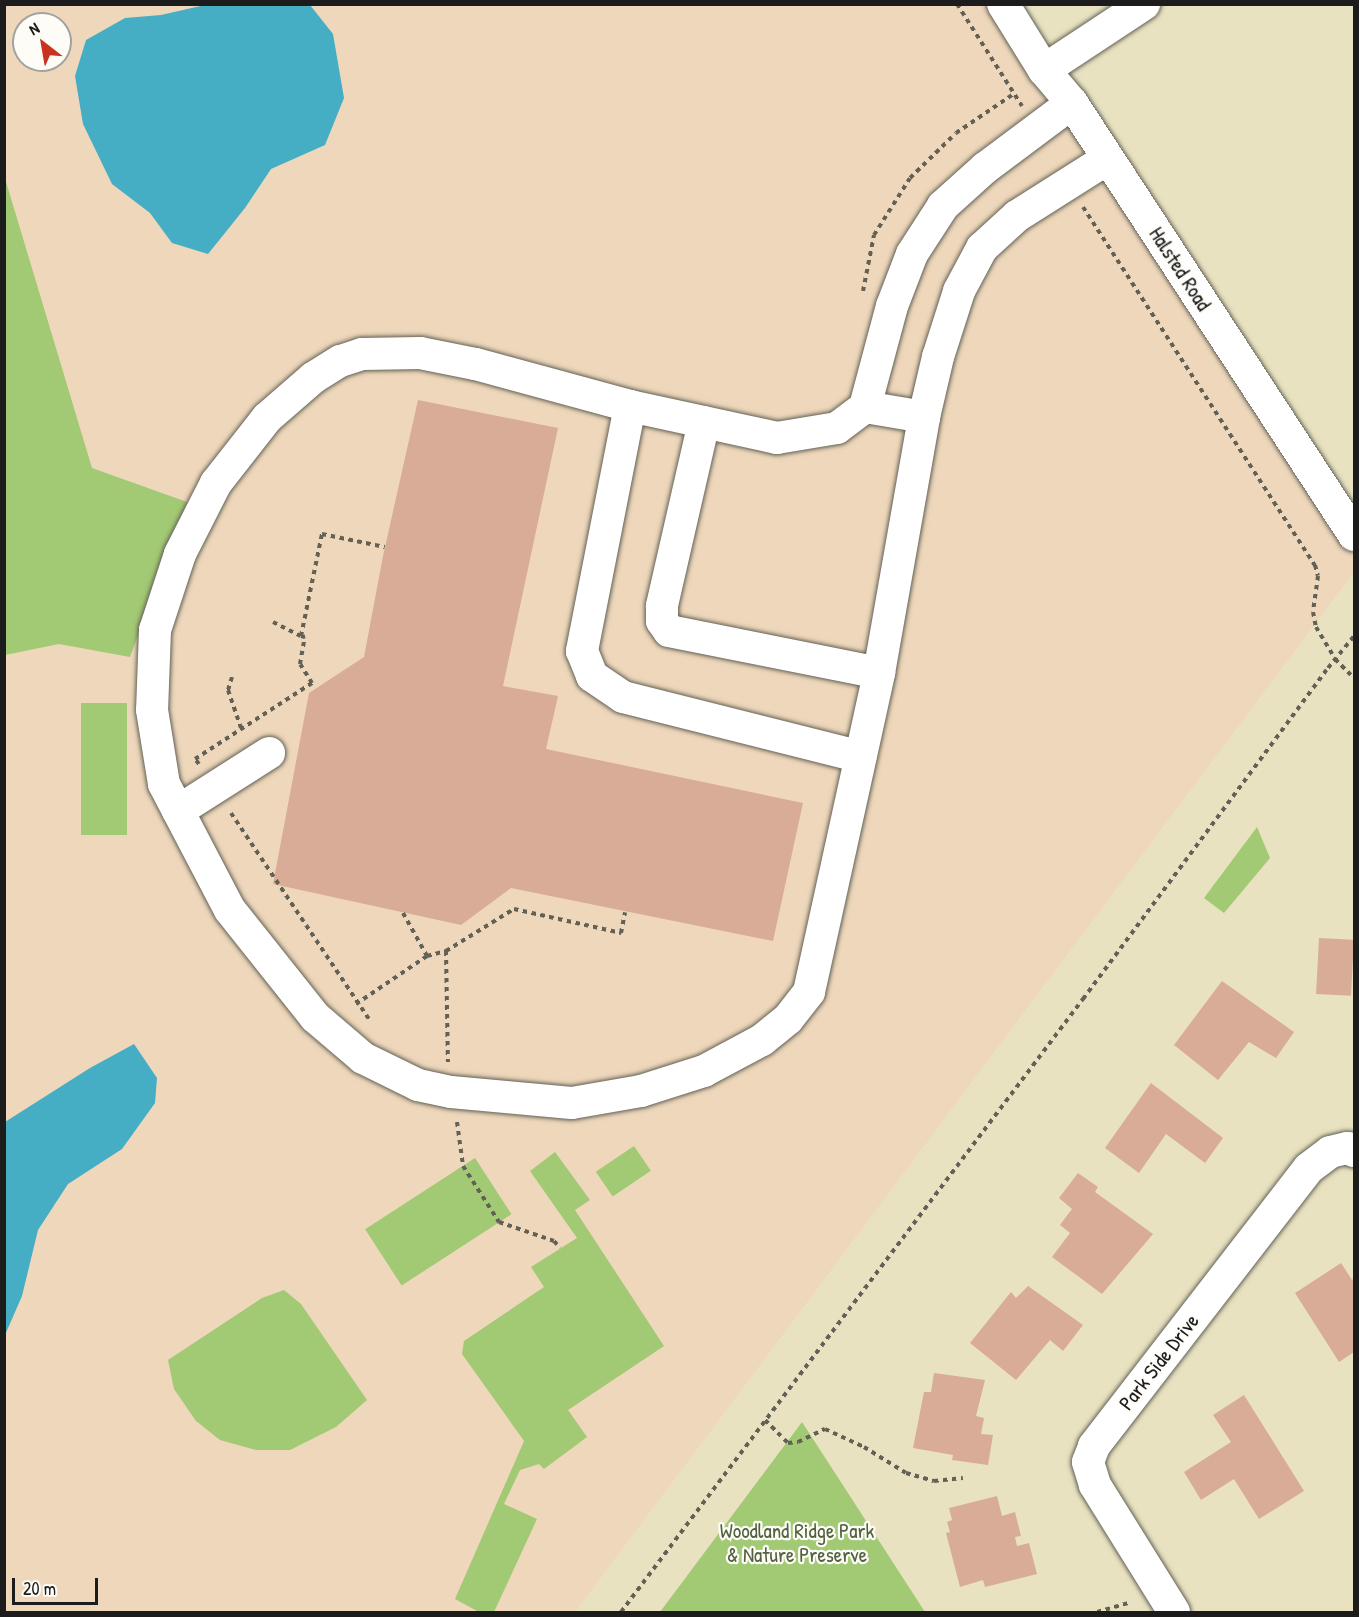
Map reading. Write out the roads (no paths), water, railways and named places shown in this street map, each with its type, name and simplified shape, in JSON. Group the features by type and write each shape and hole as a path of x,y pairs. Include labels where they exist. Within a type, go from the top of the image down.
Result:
{"street":[{"name":"Halsted Road","path":"1003,4 1044,70 1072,103 1354,536"},
{"path":"1044,70 1144,4"},
{"path":"1072,103 1035,130 943,206 912,254 892,306 865,407 837,428 777,438 630,405 475,364 431,356 362,354 340,361 313,378 267,418 216,483 180,554 155,630 152,710 164,784 230,910 315,1017 363,1058 418,1085 451,1092 572,1103 640,1091 704,1071 762,1040 788,1019 809,992 879,673 924,417 938,357 959,291 982,248 1017,216 1107,159"},
{"path":"630,405 582,651 592,676 622,697 861,757"},
{"path":"865,407 924,417"},
{"path":"704,422 662,606 662,621 669,631 879,673"},
{"path":"178,811 268,753"},
{"name":"Park Side Drive","path":"1174,1612 1095,1485 1089,1462 1094,1446 1309,1168 1330,1152 1348,1148 1354,1150"}],"water":[{"path":"205,5 310,5 333,34 344,98 325,145 271,169 245,208 208,254 172,243 150,213 112,184 83,124 75,76 86,40 125,18 161,15"},
{"path":"134,1044 157,1078 155,1103 122,1149 68,1184 38,1230 22,1296 5,1335 5,1122 90,1068"}],"park label":[{"name":"Woodland Ridge Park & Nature Preserve","path":"797,1543"}]}
